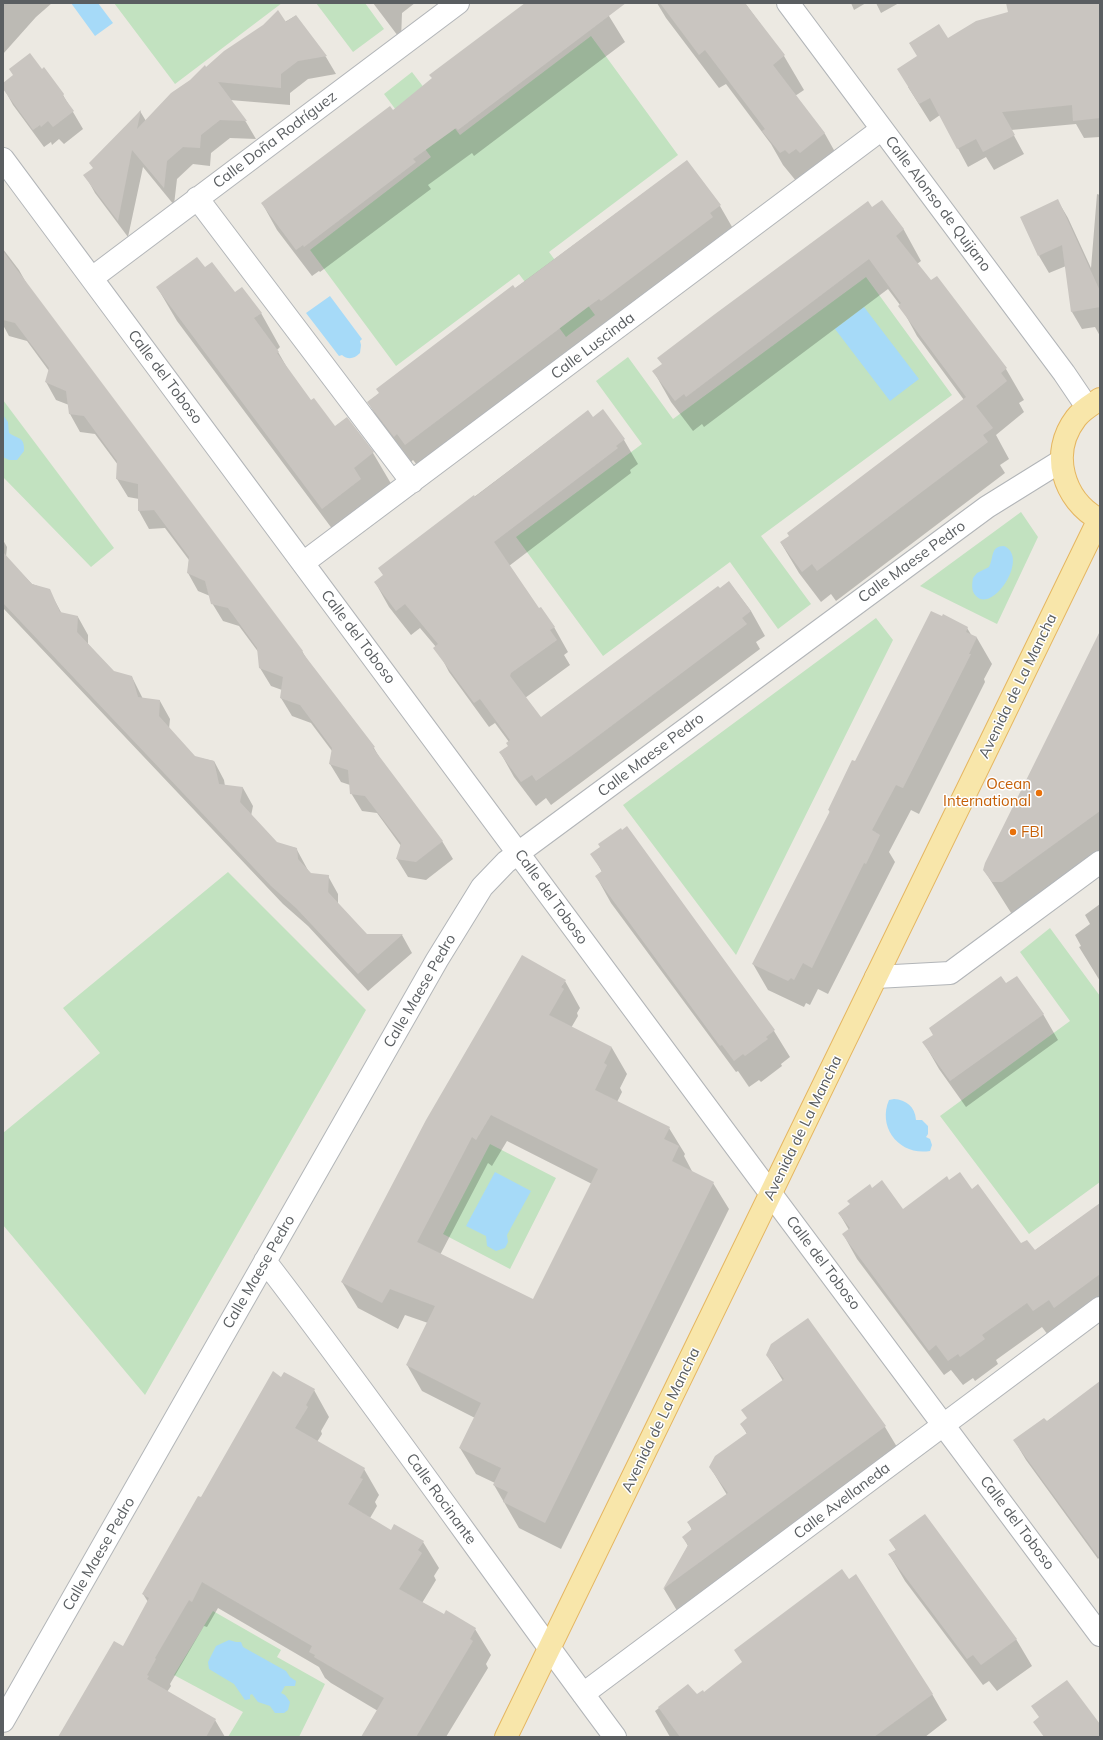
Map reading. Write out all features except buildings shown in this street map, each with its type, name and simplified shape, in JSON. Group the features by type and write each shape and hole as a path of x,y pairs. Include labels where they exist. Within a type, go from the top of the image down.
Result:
{"main road":[{"path":"1094,403 1076,418 1068,431 1063,446 1062,461 1066,484 1079,505 1099,520"},
{"name":"Avenida de La Mancha","path":"506,1737 1099,520"}],"street":[{"name":"Calle Doña Rodríguez","path":"92,278 458,3"},
{"name":"Calle Alonso de Quijano","path":"788,3 1059,366 1094,403"},
{"name":"Calle Luscinda","path":"303,563 882,129"},
{"name":"Calle del Toboso","path":"3,159 1100,1635"},
{"path":"197,198 412,482"},
{"name":"Calle Maese Pedro","path":"3,1721 437,960 473,900 493,874 519,853 987,507 1062,461"},
{"path":"876,977 950,973 1100,862"},
{"name":"Calle Rocinante","path":"265,1261 421,1470 549,1649 615,1737"},
{"name":"Calle Avellaneda","path":"583,1694 1100,1308"}],"green space":[{"path":"114,3 282,3 175,84"},
{"path":"316,3 365,3 384,29 353,52"},
{"path":"591,36 678,155 549,252 595,315 566,337 519,274 396,366 310,250 431,157 384,94 412,72 460,135"},
{"path":"866,277 952,395 761,536 811,604 778,629 730,562 603,656 516,537 642,444 596,381 628,357 673,419"},
{"path":"3,400 114,548 91,567 3,477"},
{"path":"1021,512 1038,537 997,624 920,586"},
{"path":"876,618 893,640 736,955 623,805"},
{"path":"228,872 366,1010 145,1395 3,1225 3,1133 100,1053 63,1008"},
{"path":"1050,928 1100,996 1100,1182 1029,1234 940,1116 1070,1021 1020,952"},
{"path":"490,1144 556,1178 510,1269 443,1234"},
{"path":"213,1611 281,1650 277,1657 325,1684 299,1737 228,1737 243,1712 174,1675"}],"water":[{"path":"71,3 98,3 113,23 95,36"},
{"path":"330,296 362,339 360,341 360,353 356,357 346,358 342,355 339,356 306,313"},
{"path":"864,307 919,379 890,401 835,329"},
{"path":"3,415 8,422 9,433 20,439 24,446 24,451 17,460 9,460 3,457"},
{"path":"1004,546 1011,552 1013,561 1011,571 1006,582 999,591 991,597 983,599 976,596 973,592 973,578 977,573 989,567 994,550"},
{"path":"894,1099 906,1102 912,1107 916,1120 922,1120 928,1126 928,1134 926,1137 930,1139 932,1145 930,1151 909,1149 894,1138 889,1130 886,1120 886,1110 889,1100"},
{"path":"495,1172 531,1191 507,1235 508,1242 505,1248 496,1251 487,1246 486,1236 466,1226"},
{"path":"229,1640 241,1642 243,1647 286,1671 290,1677 296,1681 295,1686 285,1686 281,1693 285,1695 290,1702 288,1710 284,1713 275,1713 270,1706 258,1702 252,1694 250,1695 250,1699 245,1700 234,1684 209,1669 208,1662 216,1646"}],"place":[{"name":"Ocean International","path":"1039,793"},
{"name":"FBI","path":"1013,832"}]}
